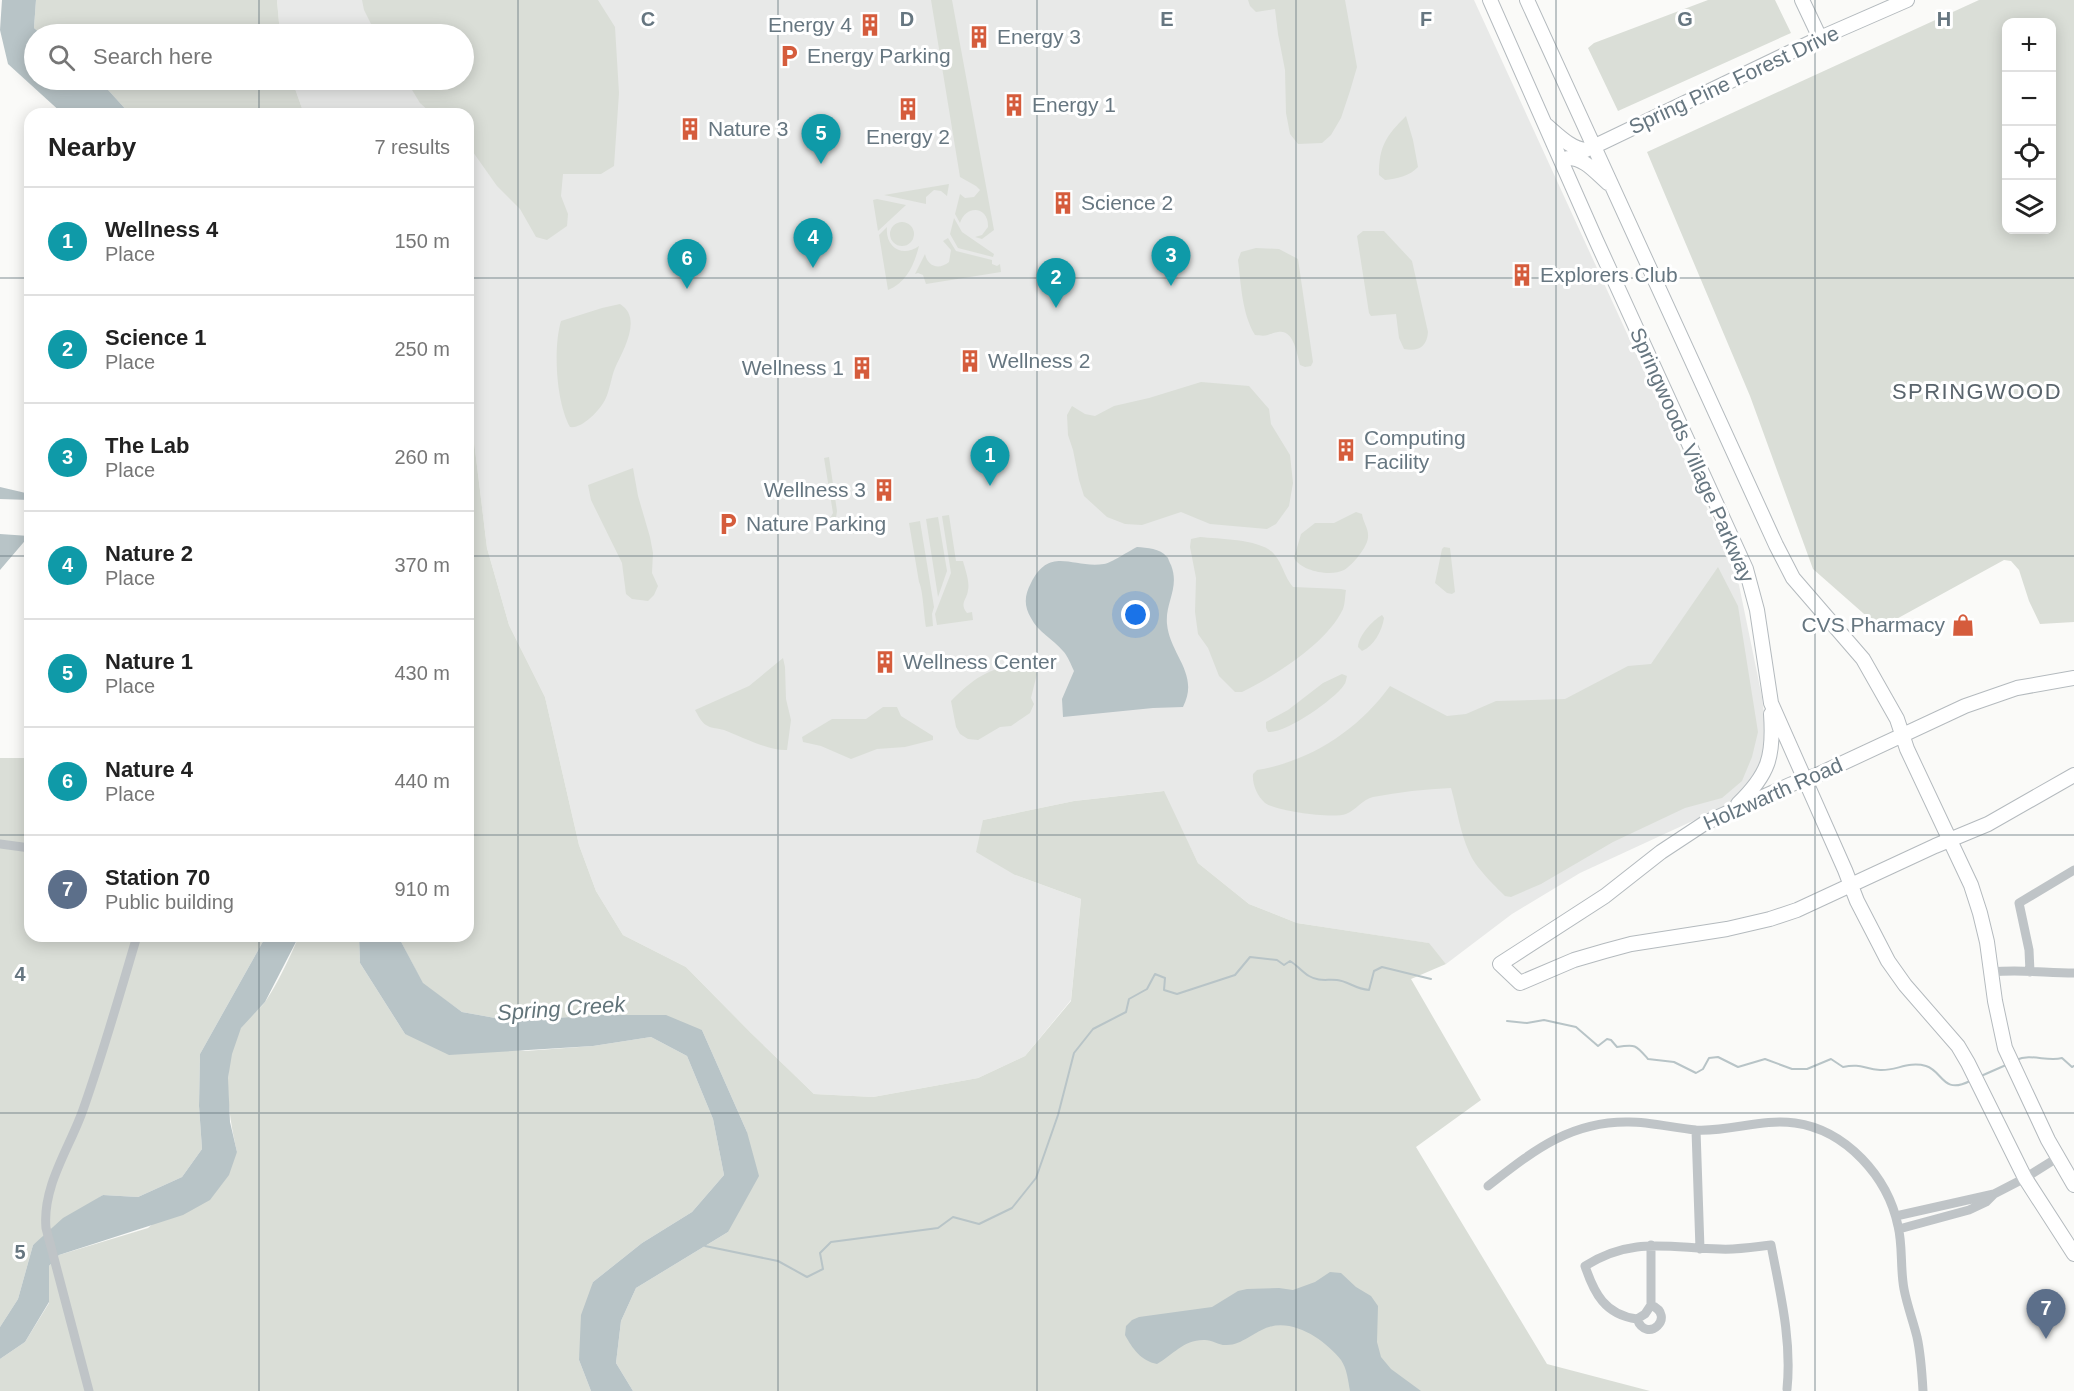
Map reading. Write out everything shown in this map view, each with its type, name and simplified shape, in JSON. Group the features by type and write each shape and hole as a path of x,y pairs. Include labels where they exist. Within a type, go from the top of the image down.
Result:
{"main road":[{"name":"Springwoods Village Parkway","path":"1490,0 1544,124 1564,160 1746,569 1757,610 1771,703 1873,935 1905,985 1958,1046 2025,1178 2074,1254"},
{"name":"Springwoods Village Parkway","path":"1527,0 1590,148 1612,186 1793,578 1863,660 1891,709 1949,841 1971,885 1980,913 2005,1048 2057,1158 2074,1185"},
{"path":"1802,0 1820,38"},
{"name":"Spring Pine Forest Drive","path":"1590,148 1820,38 1907,0"},
{"path":"1544,124 1572,146 1580,150 1590,148"},
{"path":"1564,160 1576,158 1612,186"},
{"name":"Holzwarth Road","path":"1851,886 1797,910 1770,919 1613,949 1574,960 1520,983 1500,964 1605,896 1683,837 1730,812 1817,775 1965,706 2017,688 2074,678"},
{"path":"1730,812 1757,784 1768,762 1773,738 1771,703"},
{"path":"1851,886 1988,824 2074,775"}],"street":[{"name":"Spring Pine Forest Drive","path":"1564,160 1590,148"},
{"path":"0,844 24,847"},
{"path":"2030,972 2029,950 2019,903 2074,870"},
{"path":"89,1391 46,1228 45,1212 50,1189 84,1108 135,942"},
{"path":"1992,972 2018,970 2047,974 2074,973"},
{"path":"1488,1186 1532,1152 1554,1139 1580,1128 1608,1123 1630,1122 1713,1130 1771,1121 1797,1123 1823,1131 1847,1145 1867,1165 1888,1193 1899,1229 1901,1272 1917,1337 1923,1391"},
{"path":"1696,1130 1700,1249"},
{"path":"1896,1216 1994,1194 2057,1158"},
{"path":"1899,1229 1969,1210 1986,1202 1994,1194"},
{"path":"1651,1305 1661,1313 1662,1319 1656,1328 1644,1329 1640,1325 1641,1316 1651,1305 1652,1245"},
{"path":"1641,1316 1618,1313 1603,1302 1593,1289 1585,1266 1620,1249 1635,1246 1733,1249 1771,1245 1787,1337 1789,1358 1787,1389"}],"shaded area":[{"path":"2,0 36,0 34,24 24,24 24,79 8,64 0,30"},
{"path":"36,0 277,0 279,24 34,24"},
{"path":"277,0 1474,0 1713,521 1739,585 1762,697 1767,740 1764,788 1580,873 1512,914 1446,964 1428,943 1297,923 1249,904 1198,863 1163,791 1074,801 983,820 1015,875 1081,899 1071,1000 1025,1056 978,1078 873,1097 814,1094 686,967 623,935 596,891 579,845 545,697 509,625 487,548 474,441 474,108 302,108 296,90 474,90 474,24 279,24"},
{"path":"362,0 598,0 615,27 619,93 614,166 601,174 563,174 561,196 568,214 567,226 547,240 536,237 520,209 497,186 474,153 474,108 425,108 412,90 474,90 474,24 371,24"},
{"path":"931,0 952,0 994,230 982,239 975,237 982,235 988,227 985,215 981,211 972,210 963,217 960,223 955,214 960,194 965,198 974,197 980,190 960,177"},
{"path":"1248,0 1345,0 1357,67 1341,118 1331,135 1322,143 1298,144 1290,134 1286,113 1285,70 1275,9 1256,12"},
{"path":"1708,0 1775,0 1791,33 1618,111 1588,48 1594,43"},
{"path":"1979,0 2074,0 2074,622 2040,624 2029,601 2019,570 2011,561 2004,560 1880,628 1813,569 1750,396 1647,152"},
{"path":"37,90 108,90 125,108 56,108"},
{"path":"108,90 296,90 302,108 125,108"},
{"path":"1406,116 1418,167 1407,175 1385,180 1379,175 1382,149 1393,130"},
{"path":"949,184 947,196 941,191 934,190 926,197 926,204 884,195"},
{"path":"873,200 906,205 878,231"},
{"path":"954,218 962,232 994,254 993,257 958,248 950,234"},
{"path":"902,222 911,225 914,234 911,243 902,246 893,243 890,234 893,225"},
{"path":"887,227 889,240 896,249 907,251 919,246 915,260 905,278 888,290 879,235"},
{"path":"1363,231 1384,231 1412,261 1428,332 1424,345 1417,349 1404,349 1399,338 1396,314 1371,316 1369,313 1357,236"},
{"path":"948,238 956,251 992,260 992,264 997,266 1000,264 1001,272 926,284 923,275 915,274 925,254 934,266 941,266 949,262 951,250 943,241"},
{"path":"1256,248 1279,249 1298,259 1313,362 1311,366 1300,365 1294,343 1288,334 1278,332 1255,335 1251,327 1243,299 1238,260 1241,252"},
{"path":"620,304 627,310 631,326 607,396 590,418 580,425 570,427 562,404 557,375 557,345 561,321"},
{"path":"1201,382 1249,386 1269,409 1271,424 1290,455 1293,483 1289,506 1276,524 1267,529 1210,524 1181,512 1142,525 1125,524 1107,517 1084,496 1068,435 1067,415 1072,406 1085,414 1095,416 1114,406"},
{"path":"474,441 487,548 509,625 545,697 579,845 596,891 623,935 686,967 814,1094 873,1097 978,1078 1025,1056 1071,1001 1081,899 1015,875 976,852 983,820 1074,801 1164,791 1198,863 1249,904 1297,923 1429,943 1446,964 1411,979 1481,1100 1416,1147 1547,1364 1650,1391 633,1391 616,1363 621,1321 636,1288 728,1232 747,1132 702,1030 599,1015 512,1021 462,1012 423,984 401,942 474,942"},
{"path":"829,457 837,511 836,518 829,529 825,527 833,513 824,458"},
{"path":"633,468 653,553 652,573 658,586 648,601 632,599 626,594 622,563 591,500 588,485"},
{"path":"0,487 24,493 24,500 0,499"},
{"path":"1356,512 1362,514 1368,537 1363,550 1348,568 1338,572 1324,573 1316,572 1298,563 1294,558 1301,534 1315,523 1334,523"},
{"path":"949,515 956,561 963,561 968,579 964,607 967,613 972,612 973,620 937,625 935,614 951,573 942,516"},
{"path":"938,517 947,571 938,597 926,519"},
{"path":"920,521 934,607 933,626 926,627 909,523"},
{"path":"0,534 24,536 24,542 0,570"},
{"path":"1200,537 1240,541 1268,549 1277,558 1293,587 1346,590 1343,609 1335,622 1313,646 1284,668 1242,692 1235,692 1219,676 1208,648 1198,634 1195,612 1196,578 1190,547 1191,539"},
{"path":"1137,547 1161,552 1171,565 1174,581 1167,624 1188,684 1183,707 1063,717 1062,699 1074,671 1065,653 1031,618 1026,601 1029,588 1038,571 1046,565 1063,561 1093,565 1104,564"},
{"path":"1444,547 1450,548 1455,592 1452,594 1447,593 1435,583"},
{"path":"1718,567 1738,606 1758,732 1752,757 1742,781 1722,798 1685,808 1613,842 1541,884 1511,897 1505,896 1485,876 1472,858 1463,837 1451,788 1373,797 1350,812 1339,815 1317,815 1280,809 1265,803 1257,793 1253,774 1257,770 1296,759 1332,741 1363,716 1390,686 1447,716 1466,714 1496,701 1565,699 1628,666 1651,664"},
{"path":"1382,615 1383,623 1377,638 1362,651 1358,647 1363,633"},
{"path":"783,658 786,699 791,720 787,750 764,746 704,724 695,710 749,686"},
{"path":"1023,665 1034,668 1037,674 1031,698 1034,704 1030,713 1011,726 1000,727 978,740 968,739 960,734 956,727 951,701 983,675 1002,668"},
{"path":"1342,674 1347,676 1345,683 1330,699 1309,715 1286,728 1268,732 1266,722 1288,710 1323,683"},
{"path":"883,707 897,707 901,716 933,736 933,740 905,747 877,749 851,759 821,746 803,742 802,737 832,719 866,719"},
{"path":"0,758 24,758 24,942 263,942 200,1054 199,1106 202,1149 182,1177 138,1197 103,1195 33,1245 18,1299 0,1327"},
{"path":"263,942 296,942 265,1002 241,1028 232,1054 228,1078 230,1122 237,1152 229,1175 210,1200 183,1215 59,1255 49,1266 49,1302 25,1342 0,1359 0,1327 18,1299 33,1245 63,1218 103,1195 138,1197 182,1177 202,1149 199,1106 200,1054"},
{"path":"296,942 359,942 360,963 405,1034 525,1051 593,1046 651,1037 687,1056 713,1119 724,1175 692,1212 642,1243 593,1282 579,1360 591,1391 0,1391 0,1359 25,1342 49,1303 49,1266 59,1255 148,1228 237,1152 229,1106 230,1058 240,1029 270,995"},
{"path":"359,942 401,942 423,983 462,1012 512,1021 599,1015 666,1015 702,1030 747,1132 759,1176 728,1232 636,1288 621,1321 616,1363 633,1391 591,1391 579,1360 581,1315 593,1282 642,1243 692,1212 724,1175 713,1119 687,1056 651,1037 593,1046 449,1055 405,1034 360,963"},
{"path":"1330,1272 1341,1273 1356,1287 1371,1296 1378,1306 1377,1342 1381,1357 1391,1369 1421,1391 1350,1391 1345,1367 1335,1353 1309,1333 1289,1326 1269,1327 1233,1344 1222,1345 1205,1340 1191,1342 1157,1364 1142,1357 1125,1335 1126,1326 1139,1317 1212,1307 1238,1291 1247,1289 1293,1290 1315,1282"}],"waterway":[{"path":"705,1246 778,1261 807,1277 823,1269 820,1253 831,1242 938,1228 953,1217 979,1224 1012,1208 1036,1178 1058,1115 1074,1053 1093,1029 1126,1012 1129,999 1147,989 1155,974 1165,978 1164,990 1177,994 1235,975 1250,957 1277,960 1284,965 1290,961 1313,978 1341,981 1369,990 1374,971 1382,967 1431,979"},
{"path":"1507,1021 1527,1023 1544,1020 1576,1027 1598,1046 1607,1039 1611,1040 1617,1047 1635,1047 1648,1059 1674,1062 1696,1073 1703,1069 1709,1058 1718,1057 1738,1067 1765,1059 1792,1069 1807,1069 1831,1059 1843,1067 1858,1066 1880,1070 1920,1065 1932,1069 1948,1084 1961,1085 1970,1081"},
{"path":"2016,1060 2027,1057 2062,1058 2072,1067 2074,1066"},
{"path":"1981,1076 2006,1065"}],"place":[{"name":"Energy 4","path":"870,25"},
{"name":"Energy 3","path":"979,37"},
{"name":"Energy Parking","path":"789,56"},
{"name":"Energy 1","path":"1014,105"},
{"name":"Energy 2","path":"908,109"},
{"name":"Nature 3","path":"690,129"},
{"name":"Nature 1","path":"821,164"},
{"name":"Science 2","path":"1063,203"},
{"name":"Nature 2","path":"813,268"},
{"name":"Explorers Club","path":"1522,275"},
{"name":"The Lab","path":"1171,286"},
{"name":"Nature 4","path":"687,289"},
{"name":"Science 1","path":"1056,308"},
{"name":"Wellness 2","path":"970,361"},
{"name":"Wellness 1","path":"862,368"},
{"name":"Computing Facility","path":"1346,450"},
{"name":"Wellness 4","path":"990,486"},
{"name":"Wellness 3","path":"884,490"},
{"name":"Nature Parking","path":"728,524"},
{"name":"CVS Pharmacy","path":"1963,625"},
{"name":"Wellness Center","path":"885,662"},
{"name":"Station 70","path":"2046,1339"}],"district":[{"name":"SPRINGWOOD","path":"1977,391"}],"water label":[{"name":"Spring Creek","path":"561,1008"}]}
